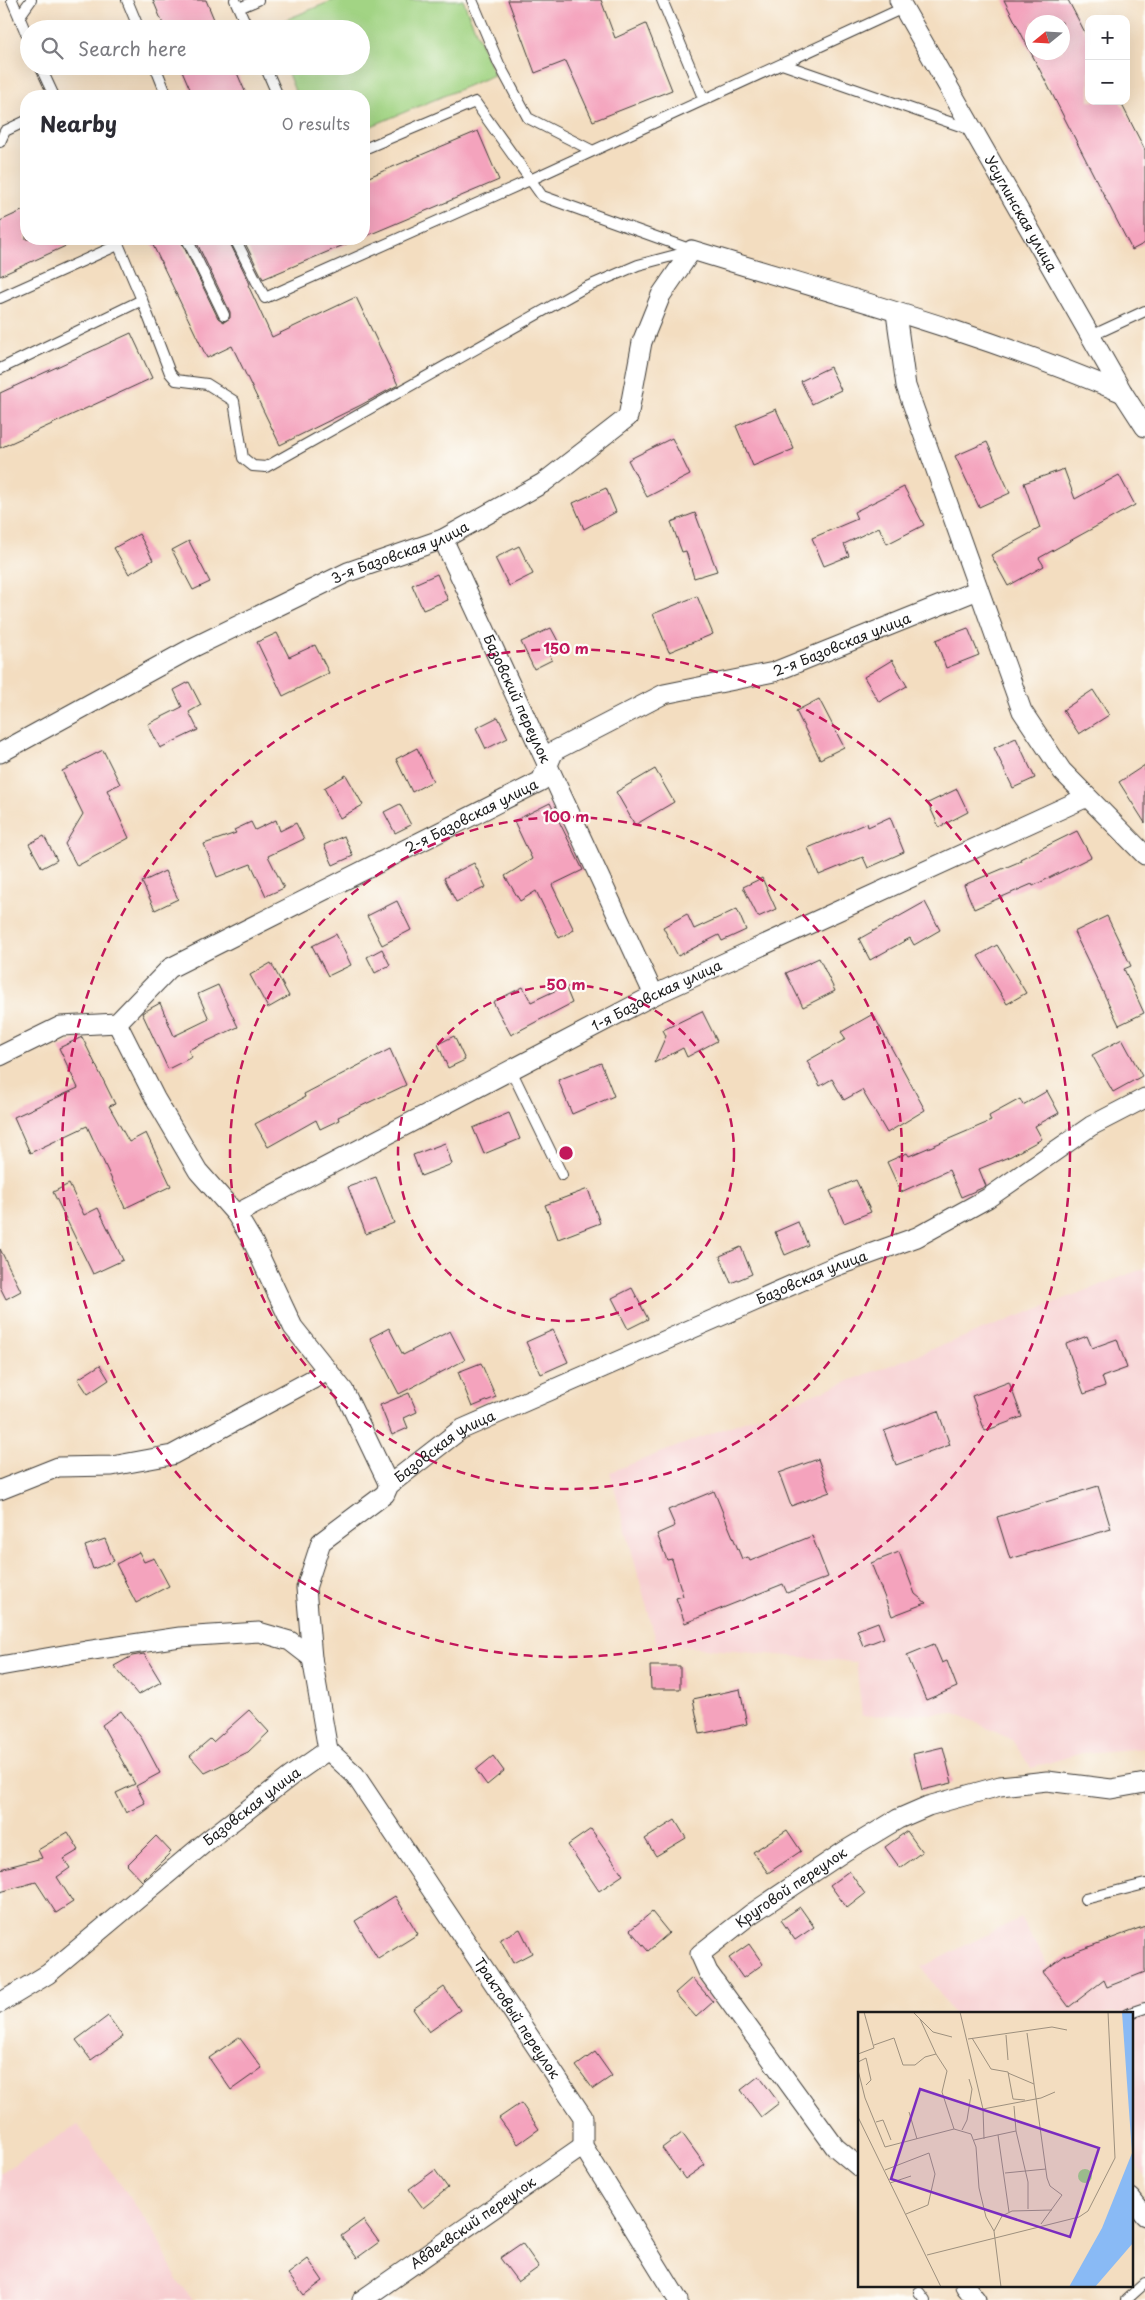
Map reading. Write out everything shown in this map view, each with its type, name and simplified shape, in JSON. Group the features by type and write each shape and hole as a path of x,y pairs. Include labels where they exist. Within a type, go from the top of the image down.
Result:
{"street":[{"name":"Усуглинская улица","path":"901,4 1123,393 1144,423"},
{"path":"692,250 896,313 1071,370 1123,393"},
{"name":"3-я Базовская улица","path":"0,753 192,648 348,572 443,538 544,483 628,417 642,342 661,295 692,250"},
{"path":"896,313 906,386 1022,711 1062,771 1145,854"},
{"name":"Базовский переулок","path":"443,538 654,994"},
{"name":"2-я Базовская улица","path":"117,1023 170,968 541,780 554,752 664,694 774,672 978,590"},
{"name":"1-я Базовская улица","path":"236,1214 654,994 1087,797"},
{"path":"0,1056 61,1026 117,1023 155,1098 198,1171 236,1214 253,1242 293,1327 344,1391 387,1490"},
{"name":"Базовская улица","path":"0,2003 48,1974 215,1835 328,1750 312,1658 306,1588 321,1542 460,1430 831,1268 917,1237 988,1198 1091,1126 1145,1098"},
{"path":"0,1490 58,1467 112,1466 172,1455 328,1371"},
{"path":"0,1666 180,1637 259,1632 290,1641 312,1658"},
{"name":"Трактовый переулок","path":"328,1750 355,1775 583,2117 583,2146"},
{"name":"Круговой переулок","path":"858,2166 835,2148 708,1972 700,1954 751,1914 845,1852 898,1819 928,1806 1000,1786 1047,1781 1111,1789 1145,1782"},
{"path":"583,2146 678,2300"},
{"name":"Авдеевский переулок","path":"362,2300 583,2146"},
{"path":"1132,2199 1145,2216"},
{"path":"967,2288 976,2300"}],"lane":[{"path":"12,0 20,20"},
{"path":"19,17 31,0"},
{"path":"127,0 135,20"},
{"path":"244,20 237,4 258,0"},
{"path":"472,0 499,64 528,118 593,151"},
{"path":"662,0 704,100"},
{"path":"239,245 265,298 530,180 782,64 901,4"},
{"path":"782,64 973,130"},
{"path":"44,75 51,90"},
{"path":"159,75 165,90"},
{"path":"268,75 275,90"},
{"path":"370,146 475,102 542,196 692,250"},
{"path":"0,142 5,131 20,125"},
{"path":"0,298 111,245"},
{"path":"118,245 170,373 176,380 207,384 234,400 243,458 253,466 266,467 582,289 638,265 692,250"},
{"path":"190,245 224,315"},
{"path":"0,369 142,300"},
{"path":"1091,336 1145,311"},
{"path":"510,1070 562,1175"},
{"path":"1085,1899 1145,1884"},
{"path":"1132,2012 1145,2008"},
{"path":"1126,2300 1145,2283"}],"shaded area":[{"path":"1145,1268 1145,1748 1082,1753 1031,1768 1012,1740 956,1713 862,1716 856,1662 657,1644 610,1472"},
{"path":"1020,1918 1050,1969 1145,1930 1145,2176 1132,2159 1132,2012 952,2012 922,1967"},
{"path":"78,2125 154,2231 178,2282 193,2300 0,2300 0,2173"}],"green space":[{"path":"334,0 463,0 494,75 370,127 370,90 295,90 289,75 370,75 370,20 285,20"}],"building":[{"path":"153,0 206,0 214,20 161,20"},
{"path":"508,0 601,0 615,38 646,24 672,90 593,121 566,61 535,73"},
{"path":"1004,0 1068,0 1085,32 1085,105 1122,105 1145,150 1145,243 1132,250 1035,60 1070,60 1070,15 1025,15 1025,41"},
{"path":"184,75 238,75 244,90 190,90"},
{"path":"478,131 499,180 370,234 370,176"},
{"path":"20,212 20,245 68,245 0,276 0,221"},
{"path":"153,245 183,245 218,318 224,322 230,318 230,312 198,245 231,245 250,284 248,285 272,337 356,297 398,385 280,445 232,346 207,358"},
{"path":"246,245 344,245 263,279"},
{"path":"131,333 152,378 0,448 0,393"},
{"path":"830,367 841,390 812,404 801,381"},
{"path":"776,409 794,449 753,466 736,426"},
{"path":"672,438 690,475 647,497 628,460"},
{"path":"987,442 1010,493 979,507 955,456"},
{"path":"1064,469 1075,499 1119,475 1135,505 1039,558 1044,566 1008,586 991,555 1040,528 1024,483"},
{"path":"904,487 924,525 887,544 879,527 844,544 849,556 824,566 812,538 857,519 854,512"},
{"path":"606,488 616,512 584,529 573,503"},
{"path":"695,513 717,571 694,578 686,551 682,552 671,522"},
{"path":"139,534 153,560 129,574 114,548"},
{"path":"189,541 210,582 193,590 172,550"},
{"path":"519,546 533,574 509,586 495,558"},
{"path":"437,574 448,600 423,610 412,585"},
{"path":"697,596 713,634 669,652 653,614"},
{"path":"551,628 560,645 548,651 552,660 534,669 521,642"},
{"path":"968,628 979,655 946,668 936,640"},
{"path":"277,633 289,657 315,645 329,673 283,696 257,642"},
{"path":"892,660 907,686 879,702 864,677"},
{"path":"189,682 201,705 189,712 198,730 160,748 148,724 182,707 174,690"},
{"path":"1093,690 1109,715 1079,734 1063,710"},
{"path":"819,699 844,747 820,759 796,711"},
{"path":"498,717 508,738 486,749 476,728"},
{"path":"1016,738 1035,778 1013,788 994,748"},
{"path":"417,748 433,781 412,792 396,759"},
{"path":"103,750 120,784 107,790 129,838 77,866 65,844 83,814 62,771"},
{"path":"1145,765 1145,823 1119,782"},
{"path":"655,769 674,802 635,825 616,792"},
{"path":"346,775 363,805 340,818 324,788"},
{"path":"957,789 968,812 939,827 928,803"},
{"path":"550,803 583,870 552,885 574,930 559,938 536,891 520,901 505,876 532,859 514,821"},
{"path":"400,804 411,825 395,833 384,812"},
{"path":"890,817 904,852 868,868 863,857 819,875 808,848 867,823 868,827"},
{"path":"276,820 280,831 296,823 304,839 268,856 284,888 266,896 251,864 217,877 204,844 236,833 234,830 251,822 255,830"},
{"path":"1077,831 1091,857 1033,886 1032,884 974,909 964,885 1021,861 1020,859"},
{"path":"44,836 57,860 42,868 29,844"},
{"path":"344,836 353,856 333,865 324,845"},
{"path":"474,863 486,887 456,902 444,878"},
{"path":"165,871 178,899 155,910 142,882"},
{"path":"762,878 776,909 758,917 743,887"},
{"path":"397,901 411,930 382,945 367,916"},
{"path":"925,902 940,930 914,945 910,938 870,960 859,939"},
{"path":"737,909 746,930 722,941 719,935 678,956 663,927 687,914 694,929"},
{"path":"1107,916 1131,966 1124,969 1144,1013 1119,1025 1074,932"},
{"path":"336,934 351,965 328,976 312,946"},
{"path":"997,945 1026,993 1007,1004 978,956"},
{"path":"382,949 390,965 375,973 367,957"},
{"path":"819,958 835,991 803,1007 786,973"},
{"path":"271,963 289,996 268,1008 250,975"},
{"path":"218,985 238,1027 188,1050 192,1057 168,1069 142,1013 160,1003 174,1036 209,1019 198,994"},
{"path":"565,986 572,1003 511,1035 493,1002 523,987 531,1002"},
{"path":"702,1011 717,1041 687,1057 683,1048 654,1063 666,1036 663,1030"},
{"path":"873,1014 925,1110 887,1133 862,1090 844,1100 832,1079 820,1086 807,1061 846,1039 841,1032"},
{"path":"454,1036 465,1060 448,1068 438,1044"},
{"path":"82,1037 115,1104 109,1106 129,1142 146,1133 171,1186 125,1208 87,1126 30,1153 14,1117 78,1088 59,1048"},
{"path":"1122,1039 1142,1076 1113,1092 1092,1055"},
{"path":"390,1049 406,1085 338,1117 339,1120 320,1129 316,1120 268,1147 255,1124 305,1097 304,1094"},
{"path":"601,1063 614,1096 572,1114 558,1080"},
{"path":"1047,1091 1059,1113 1035,1126 1042,1139 1011,1156 979,1169 986,1186 961,1197 949,1170 901,1192 887,1162 907,1153 909,1156 991,1121 989,1116 1020,1099 1023,1105"},
{"path":"509,1113 520,1139 484,1154 473,1128"},
{"path":"445,1143 452,1164 421,1176 413,1155"},
{"path":"376,1177 394,1223 366,1234 348,1187"},
{"path":"856,1180 871,1212 844,1223 830,1191"},
{"path":"69,1184 84,1215 98,1208 123,1260 93,1274 53,1192"},
{"path":"588,1189 600,1223 558,1239 545,1205"},
{"path":"798,1222 808,1245 785,1255 775,1232"},
{"path":"741,1247 752,1274 731,1283 720,1256"},
{"path":"0,1249 21,1291 6,1299 0,1287"},
{"path":"632,1288 648,1319 628,1329 612,1298"},
{"path":"389,1328 403,1355 450,1331 465,1360 399,1394 370,1338"},
{"path":"553,1330 568,1362 541,1374 526,1342"},
{"path":"1087,1336 1092,1348 1117,1339 1127,1368 1102,1377 1105,1386 1084,1394 1066,1344"},
{"path":"481,1363 496,1397 472,1407 458,1372"},
{"path":"100,1365 109,1380 88,1394 78,1379"},
{"path":"1009,1382 1022,1417 985,1431 972,1396"},
{"path":"409,1393 417,1412 404,1418 408,1428 392,1435 380,1405"},
{"path":"938,1411 950,1445 896,1465 884,1431"},
{"path":"818,1459 830,1492 791,1506 779,1473"},
{"path":"1098,1486 1111,1529 1010,1559 997,1517"},
{"path":"714,1491 742,1559 748,1557 750,1561 812,1536 828,1577 787,1593 783,1584 685,1623 676,1598 683,1596 672,1559 667,1560 657,1534 675,1526 668,1510"},
{"path":"105,1539 114,1561 93,1569 85,1546"},
{"path":"139,1552 144,1562 154,1558 169,1586 136,1603 116,1564"},
{"path":"899,1552 915,1594 926,1603 892,1616 871,1563"},
{"path":"878,1622 884,1638 863,1646 857,1630"},
{"path":"934,1644 942,1663 947,1661 957,1687 926,1700 907,1655"},
{"path":"144,1654 161,1682 138,1695 114,1666 132,1656"},
{"path":"650,1666 680,1666 680,1689 651,1689"},
{"path":"740,1689 747,1724 700,1734 693,1699"},
{"path":"249,1710 269,1732 248,1752 205,1773 190,1756 210,1739 213,1742"},
{"path":"121,1711 142,1739 160,1773 136,1786 145,1803 126,1813 116,1793 135,1784 102,1725"},
{"path":"943,1747 952,1783 922,1790 913,1754"},
{"path":"493,1756 504,1771 487,1785 476,1770"},
{"path":"675,1820 686,1838 656,1856 645,1839"},
{"path":"591,1829 623,1875 599,1891 568,1845"},
{"path":"787,1830 801,1851 768,1873 753,1852"},
{"path":"907,1831 922,1852 900,1868 885,1847"},
{"path":"68,1832 79,1850 64,1859 70,1868 57,1877 73,1902 56,1913 36,1882 0,1892 0,1869 42,1858 38,1850"},
{"path":"156,1836 171,1852 142,1881 127,1865"},
{"path":"849,1871 865,1894 847,1908 830,1885"},
{"path":"395,1896 418,1934 378,1959 355,1921"},
{"path":"800,1907 814,1927 795,1940 781,1920"},
{"path":"652,1912 669,1933 648,1951 630,1930"},
{"path":"1145,1926 1145,1972 1107,1987 1104,1980 1069,2007 1043,1972 1064,1956"},
{"path":"520,1929 532,1953 513,1963 500,1939"},
{"path":"749,1944 763,1964 743,1978 729,1958"},
{"path":"692,1978 713,2002 696,2017 675,1993"},
{"path":"444,1987 460,2010 429,2032 413,2009"},
{"path":"108,2016 123,2037 91,2060 76,2040"},
{"path":"239,2037 262,2068 231,2090 209,2058"},
{"path":"595,2052 612,2076 593,2089 576,2066"},
{"path":"759,2076 779,2103 761,2117 741,2090"},
{"path":"521,2103 539,2129 518,2144 499,2118"},
{"path":"682,2133 705,2165 685,2179 662,2148"},
{"path":"435,2170 448,2188 423,2208 409,2189"},
{"path":"363,2220 379,2242 357,2258 341,2236"},
{"path":"522,2243 539,2267 518,2282 500,2258"},
{"path":"308,2259 323,2281 304,2295 288,2274"}]}
